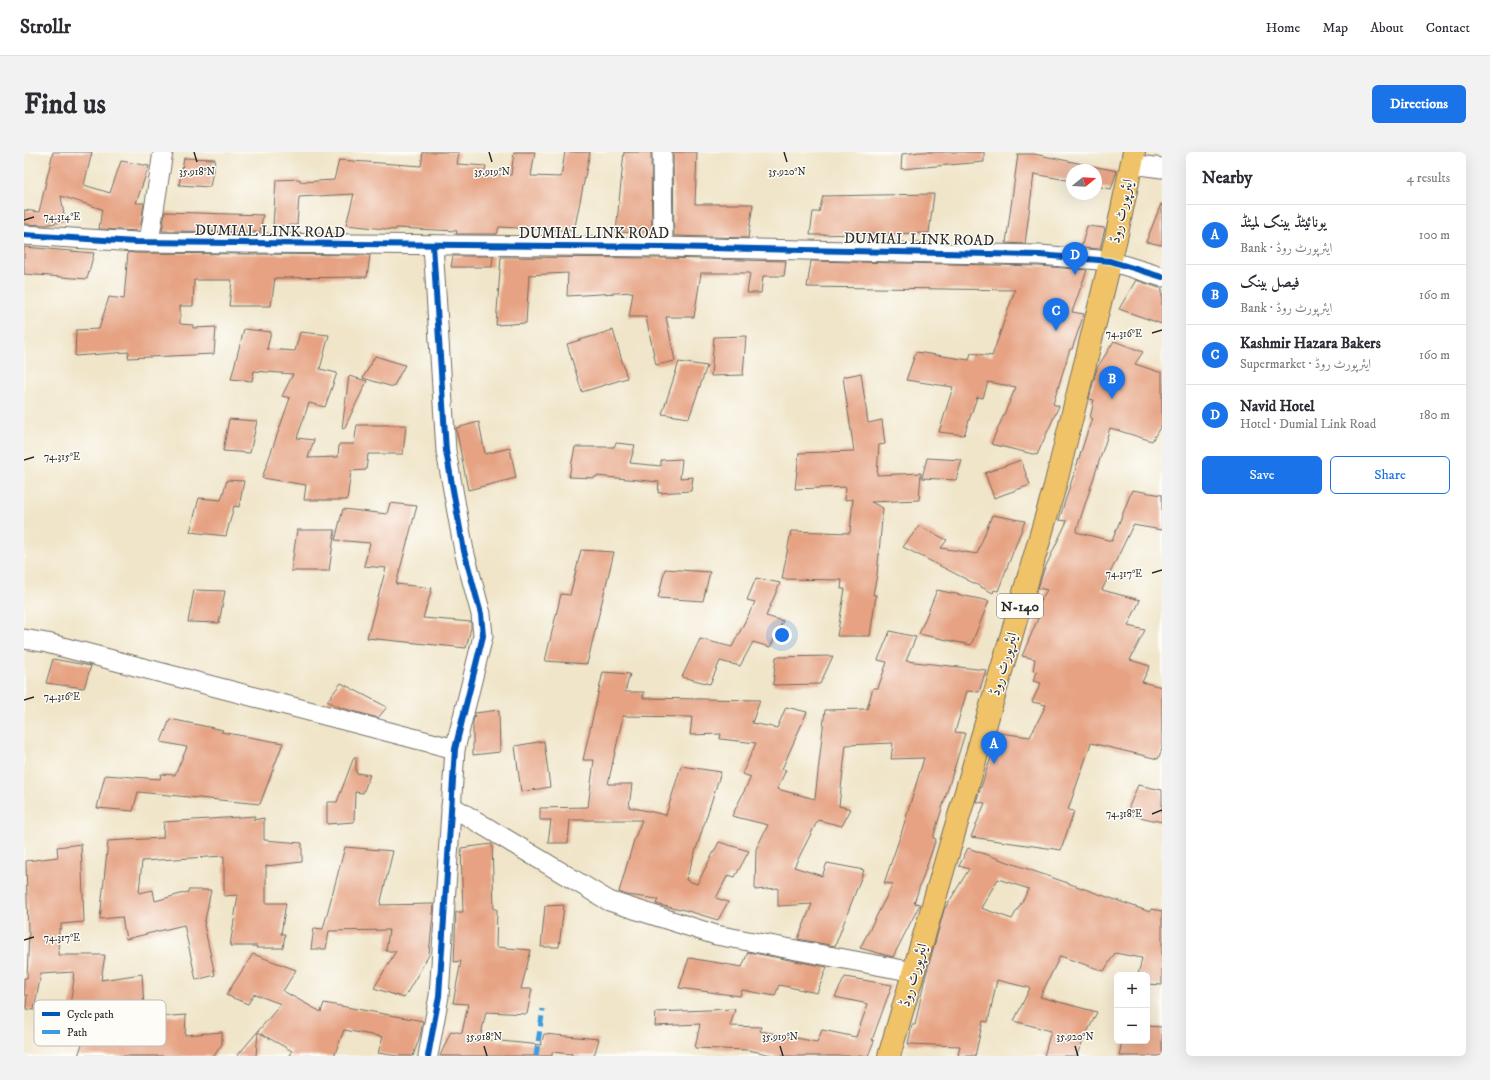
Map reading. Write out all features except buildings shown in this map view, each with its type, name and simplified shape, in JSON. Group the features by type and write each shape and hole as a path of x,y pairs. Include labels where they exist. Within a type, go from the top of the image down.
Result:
{"highway":[{"name":"ایئرپورٹ روڈ","path":"889,1056 1055,486 1110,261 1133,158"}],"street":[{"path":"149,242 163,152"},
{"path":"662,152 662,247"},
{"path":"1133,158 1162,168"},
{"name":"DUMIAL LINK ROAD","path":"24,235 149,242 662,247 1040,255 1110,261 1162,278"},
{"path":"428,1056 439,996 454,749 483,636 481,614 464,551 446,451 433,245"},
{"path":"24,639 47,643 454,749"},
{"path":"451,806 609,901 716,935 914,972"}],"marked path":[{"path":"536,1056 543,1009"}],"cycle path":[{"path":"24,235 136,242 663,247 1040,255 1110,261 1162,277"},
{"path":"428,1056 439,996 455,749 483,636 481,614 464,551 446,451 433,245"}],"place":[{"name":"Navid Hotel","path":"1075,275"},
{"name":"Kashmir Hazara Bakers","path":"1056,331"},
{"name":"فیصل بینک","path":"1112,399"},
{"name":"یونائیٹڈ بینک لمیٹڈ","path":"994,764"}]}
